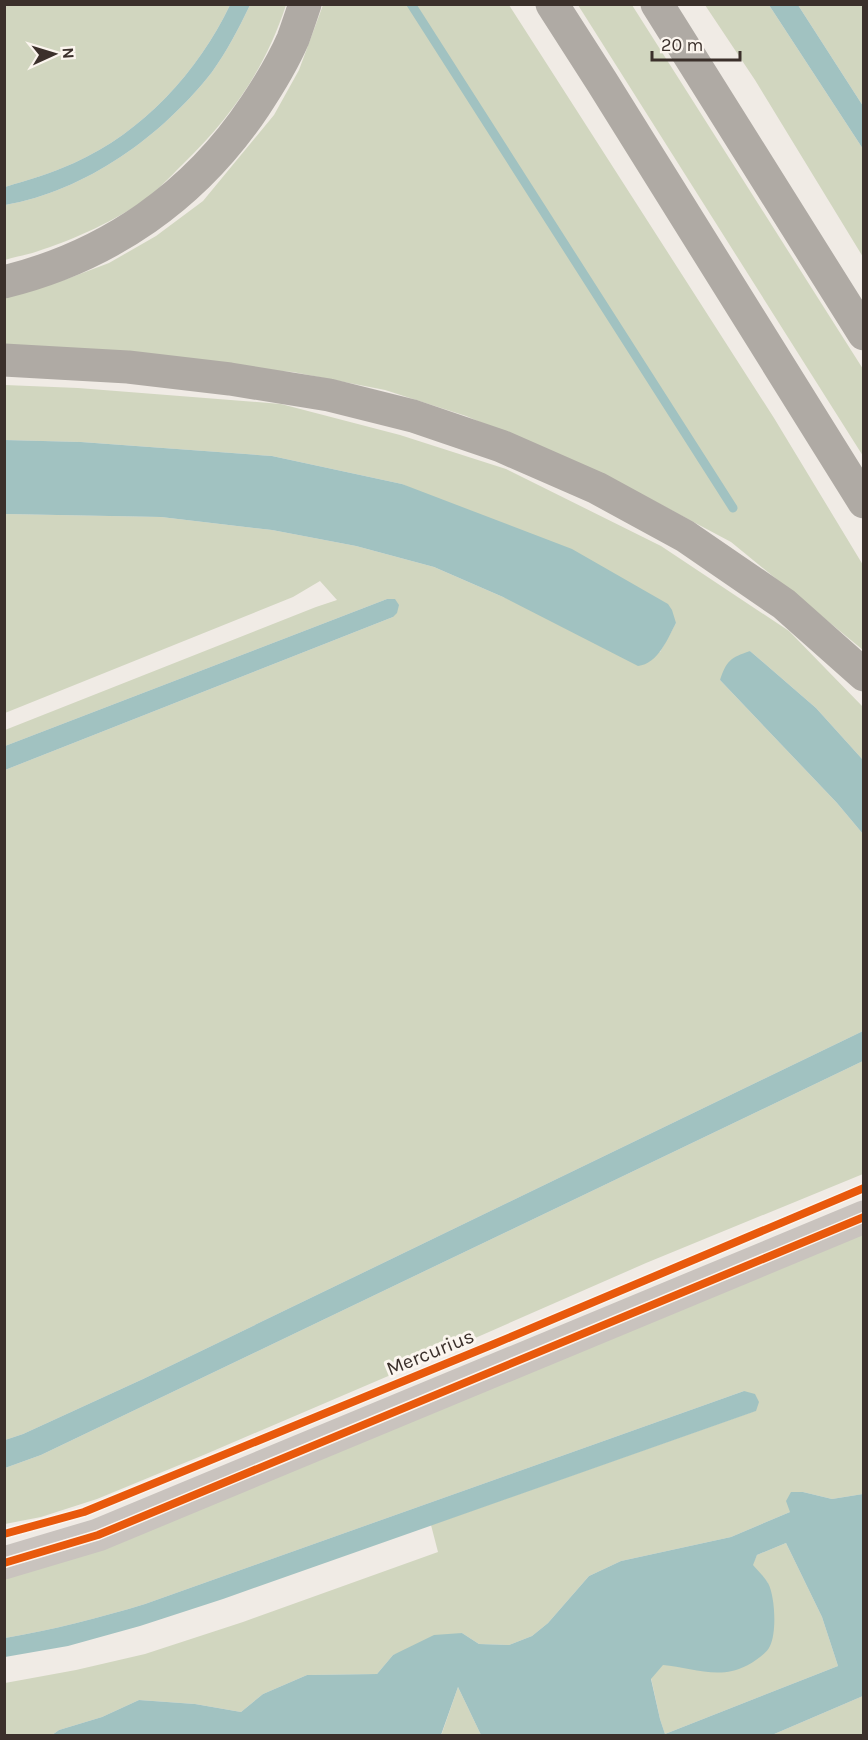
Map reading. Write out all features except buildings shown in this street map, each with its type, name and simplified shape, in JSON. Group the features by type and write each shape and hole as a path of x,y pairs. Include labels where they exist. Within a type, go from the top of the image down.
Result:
{"highway":[{"path":"4,282 32,275 80,257 123,234 168,203 206,169 242,126 269,85 292,40 305,4"},
{"path":"552,4 864,502"},
{"path":"657,4 864,334"},
{"path":"4,360 128,367 230,379 329,395 413,416 501,446 597,488 685,536 784,604 864,675"}],"street":[{"path":"4,1563 98,1535 864,1217"}],"green space":[{"path":"5,5 230,5 202,54 185,76 166,98 123,135 74,163 5,187"},
{"path":"250,5 286,5 278,28 257,71 232,109 201,146 154,192 121,215 68,240 5,260 5,205 35,198 93,174 146,139 192,96 212,72 233,39"},
{"path":"323,5 509,5 774,418 863,565 863,650 731,542 609,477 466,416 385,390 293,372 5,352 4,294 64,280 109,263 156,236 203,201 274,115 299,70"},
{"path":"578,5 632,5 863,369 863,456"},
{"path":"705,5 769,5 863,149 863,257 755,80"},
{"path":"798,5 863,5 863,106"},
{"path":"5,385 78,388 281,404 400,435 506,469 661,546 789,631 863,707 863,760 816,708 750,651 720,680 837,803 863,834 863,1031 143,1379 5,1440 5,770 393,617 387,599 5,746 5,730 337,600 320,581 293,597 5,713 5,514 161,517 272,530 356,546 434,567 503,597 660,652 676,623 402,484 272,456 81,442 5,440"},
{"path":"863,1061 863,1174 646,1263 400,1371 97,1499 41,1517 5,1524 5,1468 41,1455"},
{"path":"863,1232 863,1494 832,1499 803,1492 790,1512 731,1537 621,1561 589,1576 548,1623 532,1636 509,1645 479,1644 462,1633 393,1655 377,1674 307,1675 263,1694 241,1712 195,1704 139,1700 102,1717 59,1730 52,1735 5,1735 5,1683 145,1654 243,1622 438,1552 431,1525 755,1411 744,1391 145,1604 75,1623 5,1638 5,1578"},
{"path":"786,1543 822,1617 838,1666 665,1734 651,1678 663,1664 685,1667 768,1583 752,1565 757,1555"},
{"path":"458,1687 481,1735 441,1736"},
{"path":"863,1696 863,1735 772,1735"}],"water":[{"path":"230,5 250,5 212,72 170,118 146,139 93,174 35,198 5,205 5,187 74,163 123,135 145,117 166,98 202,54"},
{"path":"769,5 798,5 863,106 863,149"},
{"path":"5,440 81,442 272,456 402,484 572,549 668,604 676,623 657,655 651,661 638,666 503,597 434,567 356,546 272,530 161,517 5,514"},
{"path":"387,599 395,599 399,605 393,617 5,770 5,746"},
{"path":"750,651 816,708 863,760 863,834 837,803 720,680 730,661"},
{"path":"863,1031 863,1061 41,1455 5,1468 5,1440 143,1379"},
{"path":"744,1391 755,1394 759,1402 756,1411 223,1599 68,1646 5,1657 5,1638 75,1623 145,1604"},
{"path":"791,1492 803,1492 832,1499 863,1494 863,1696 772,1735 481,1735 458,1687 441,1735 52,1735 59,1730 102,1717 139,1700 195,1704 241,1712 263,1694 307,1675 377,1674 393,1655 434,1635 462,1633 479,1644 509,1645 532,1636 548,1623 589,1576 621,1561 731,1537 790,1512 786,1501","holes":["786,1543 822,1617 838,1666 665,1734 651,1679 663,1665 706,1672 732,1671 753,1662 768,1650 774,1632 774,1605 768,1583 753,1565 757,1555"]}],"waterway":[{"path":"411,4 733,508"}],"cycle path":[{"name":"Mercurius","path":"4,1534 84,1512 494,1344 864,1188"},
{"path":"4,1563 98,1535 864,1217"}]}
